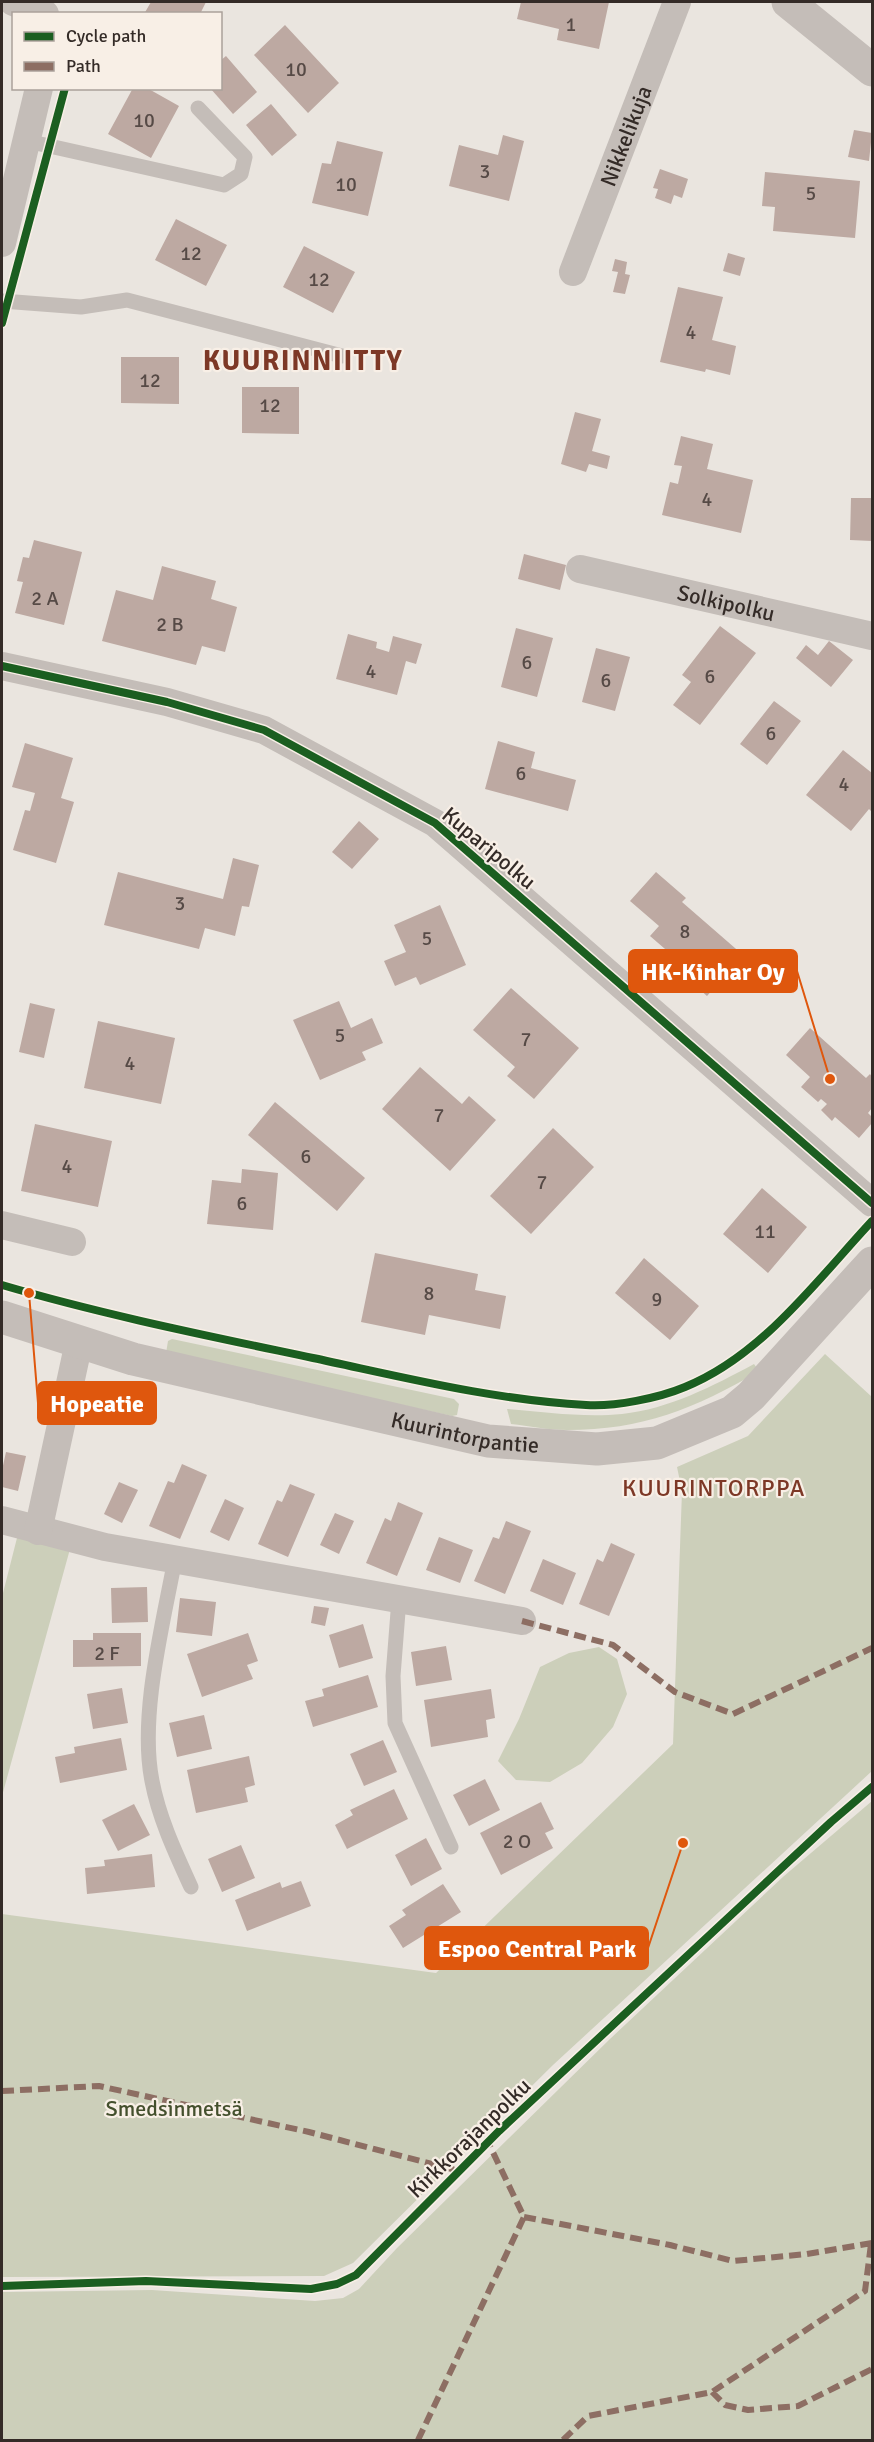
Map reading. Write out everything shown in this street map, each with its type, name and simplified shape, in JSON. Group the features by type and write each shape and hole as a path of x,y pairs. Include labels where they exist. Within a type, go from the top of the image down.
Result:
{"street":[{"path":"13,2 40,12"},
{"name":"Nikkelikuja","path":"573,272 677,2"},
{"path":"788,2 873,70"},
{"path":"2,243 39,90"},
{"name":"Solkipolku","path":"580,569 873,636"},
{"name":"Kuparipolku","path":"2,666 167,702 264,730 435,823 873,1203"},
{"path":"2,1226 72,1242"},
{"name":"Kuurintorpantie","path":"2,1317 145,1362 488,1441 597,1449 657,1443 732,1412 751,1396 873,1263"},
{"path":"38,1531 80,1342"},
{"path":"2,1520 105,1547 522,1621"}],"lane":[{"path":"27,141 224,185 242,174 245,157 198,108"},
{"path":"2,301 81,307 127,300 342,356"},
{"path":"175,1559 155,1668 148,1735 152,1779 163,1825 191,1887"},
{"path":"399,1599 393,1676 395,1723 451,1847"}],"green space":[{"path":"172,1339 454,1399 459,1404 457,1415 452,1416 166,1353 168,1341"},
{"name":"Smedsinmetsä","path":"825,1354 872,1397 872,1771 553,2065 353,2263 324,2276 2,2277 2,1914 436,1973 673,1744 682,1491 677,1467 748,1436"},
{"path":"754,1364 759,1371 713,1396 667,1415 620,1426 567,1430 511,1424 507,1409 593,1415 639,1411 674,1402"},
{"path":"18,1534 70,1549 2,1796 2,1597"},
{"path":"599,1647 617,1659 627,1694 613,1727 582,1763 550,1782 516,1780 498,1761 519,1719 540,1667 569,1653"},
{"path":"872,1801 872,2440 2,2440 2,2292 152,2290 315,2301 343,2298 359,2289 397,2248 611,2038 784,1876"}],"building":[{"path":"151,2 206,2 201,12 145,12"},
{"path":"521,2 609,2 599,49 557,40 559,29 517,19"},
{"path":"285,25 339,83 308,113 254,55"},
{"path":"226,56 257,92 233,114 212,90 222,90 222,59"},
{"path":"132,90 151,90 179,106 151,158 108,134"},
{"path":"271,104 297,135 272,156 246,125"},
{"path":"854,130 872,133 869,161 848,157"},
{"path":"503,135 524,141 509,201 449,186 459,145 498,155"},
{"path":"337,141 383,152 368,216 312,203 322,163 331,164"},
{"path":"660,169 688,179 682,198 674,195 671,204 655,198 658,189 653,188"},
{"path":"765,172 860,181 855,238 773,231 775,207 762,206"},
{"path":"176,219 227,245 206,286 155,260"},
{"path":"304,246 355,272 333,313 283,287"},
{"path":"728,253 745,258 740,276 723,271"},
{"path":"615,259 627,262 625,274 630,275 625,294 613,292 618,272 612,271"},
{"path":"678,287 723,297 712,340 736,346 730,375 660,362"},
{"path":"121,357 179,357 179,404 121,403"},
{"path":"242,387 299,387 299,434 242,433"},
{"path":"575,412 601,419 592,451 610,456 607,469 589,464 586,472 561,464"},
{"path":"681,436 713,444 707,469 753,480 741,533 662,515 670,482 678,484 682,466 674,465"},
{"path":"851,498 872,498 872,541 850,540"},
{"path":"34,540 82,552 64,625 15,613 23,582 17,581 23,557 29,558"},
{"path":"524,554 566,565 560,590 518,579"},
{"path":"162,566 216,581 211,599 237,607 225,652 202,646 196,665 102,641 116,590 153,600"},
{"path":"720,626 756,653 700,725 673,705 691,682 682,675"},
{"path":"516,628 553,638 537,697 501,687"},
{"path":"348,634 377,642 376,648 389,652 393,636 422,644 416,664 406,661 397,695 336,679"},
{"path":"829,641 853,660 831,687 796,658 806,645 818,655"},
{"path":"596,648 630,657 615,711 582,702"},
{"path":"774,701 801,721 767,765 740,744"},
{"path":"498,741 535,752 531,768 576,780 568,811 485,789"},
{"path":"25,743 73,758 61,798 74,802 56,863 13,850 25,810 30,811 35,793 12,787"},
{"path":"843,750 872,773 872,812 869,809 851,831 806,795"},
{"path":"359,821 379,839 352,869 332,852"},
{"path":"233,858 259,865 249,907 242,906 235,936 205,928 199,949 104,925 118,872 223,899"},
{"path":"656,872 686,898 682,902 743,955 707,996 668,961 672,955 650,936 659,926 630,901"},
{"path":"440,905 466,965 420,985 416,977 395,986 384,961 406,952 394,925"},
{"path":"511,988 579,1048 534,1099 507,1076 515,1067 473,1030"},
{"path":"339,1001 351,1028 372,1018 383,1043 362,1052 366,1060 320,1080 293,1020"},
{"path":"30,1003 55,1009 44,1058 19,1052"},
{"path":"98,1021 175,1038 161,1104 84,1088"},
{"path":"810,1028 866,1078 870,1074 872,1077 872,1108 868,1113 872,1117 872,1123 859,1138 835,1117 832,1121 821,1110 827,1104 821,1099 818,1102 801,1087 810,1077 786,1055"},
{"path":"420,1067 462,1104 469,1096 496,1120 450,1171 382,1109"},
{"path":"275,1102 365,1178 337,1211 248,1135"},
{"path":"35,1124 112,1141 98,1207 21,1191"},
{"path":"553,1128 594,1167 531,1234 490,1196"},
{"path":"242,1169 278,1173 273,1230 207,1224 212,1180 241,1183"},
{"path":"762,1188 807,1227 768,1273 723,1234"},
{"path":"375,1253 478,1274 475,1290 506,1296 500,1329 429,1315 425,1335 361,1322"},
{"path":"644,1258 699,1306 670,1340 615,1293"},
{"path":"6,1452 26,1456 18,1491 2,1487 2,1470"},
{"path":"182,1464 207,1475 180,1539 149,1526 168,1481 174,1483"},
{"path":"119,1482 138,1490 122,1523 104,1514"},
{"path":"290,1484 315,1494 288,1557 258,1544 277,1500 282,1502"},
{"path":"225,1499 244,1508 229,1541 210,1532"},
{"path":"398,1502 423,1513 397,1576 366,1563 385,1518 391,1521"},
{"path":"335,1513 354,1521 339,1554 320,1545"},
{"path":"506,1521 531,1531 505,1594 474,1581 493,1537 499,1539"},
{"path":"439,1537 473,1550 460,1583 426,1570"},
{"path":"611,1543 635,1554 609,1616 579,1604 597,1559 603,1562"},
{"path":"543,1559 576,1573 563,1605 530,1591"},
{"path":"147,1587 148,1622 112,1623 111,1588"},
{"path":"180,1598 216,1602 212,1636 176,1632"},
{"path":"314,1606 329,1608 325,1626 311,1623"},
{"path":"363,1624 373,1658 339,1668 329,1635"},
{"path":"93,1633 141,1633 141,1666 73,1667 73,1640 93,1640"},
{"path":"248,1633 258,1661 247,1665 253,1679 202,1697 187,1654"},
{"path":"446,1646 452,1680 416,1686 411,1652"},
{"path":"368,1675 378,1707 313,1727 305,1701 324,1696 322,1689"},
{"path":"122,1688 128,1723 93,1729 87,1694"},
{"path":"491,1689 495,1718 486,1720 488,1737 431,1747 424,1700"},
{"path":"204,1715 212,1749 177,1757 169,1723"},
{"path":"121,1738 127,1770 60,1783 55,1757 75,1753 74,1747"},
{"path":"383,1740 397,1772 364,1786 350,1754"},
{"path":"249,1756 255,1785 245,1788 248,1802 196,1813 187,1770"},
{"path":"485,1779 500,1810 469,1826 453,1795"},
{"path":"394,1789 408,1819 347,1849 335,1825 353,1815 350,1810"},
{"path":"541,1802 554,1829 545,1833 553,1848 501,1875 480,1833"},
{"path":"134,1804 150,1835 118,1851 102,1820"},
{"path":"426,1838 442,1869 411,1886 395,1855"},
{"path":"241,1845 255,1878 222,1892 208,1859"},
{"path":"152,1854 155,1887 87,1894 85,1868 105,1866 104,1860"},
{"path":"301,1881 311,1906 247,1931 235,1900 280,1882 282,1888"},
{"path":"443,1884 461,1912 403,1948 389,1926 406,1915 402,1910"}],"marked path":[{"path":"522,1621 613,1645 675,1692 733,1714 872,1648"},
{"path":"2,2091 99,2086 309,2132 459,2171"},
{"path":"418,2440 524,2217 488,2142"},
{"path":"524,2217 670,2245 733,2261 807,2254 872,2243"},
{"path":"563,2440 588,2416 712,2392 865,2291 871,2244"},
{"path":"712,2392 725,2405 748,2410 798,2406 872,2369"}],"cycle path":[{"path":"2,323 64,90"},
{"path":"2,666 167,702 264,730 435,823 872,1203"},
{"path":"2,1285 157,1324 449,1387 552,1402 610,1405 662,1395 685,1387 739,1356 787,1314 872,1221"},
{"name":"Kirkkorajanpolku","path":"2,2286 146,2281 311,2289 337,2284 356,2275 499,2131 831,1822 872,1787"}],"place":[{"name":"HK-Kinhar Oy","path":"830,1079"},
{"name":"Hopeatie","path":"29,1293"},
{"name":"Espoo Central Park","path":"683,1843"}],"district":[{"name":"KUURINNIITTY","path":"303,361"},
{"name":"KUURINTORPPA","path":"714,1488"}]}
